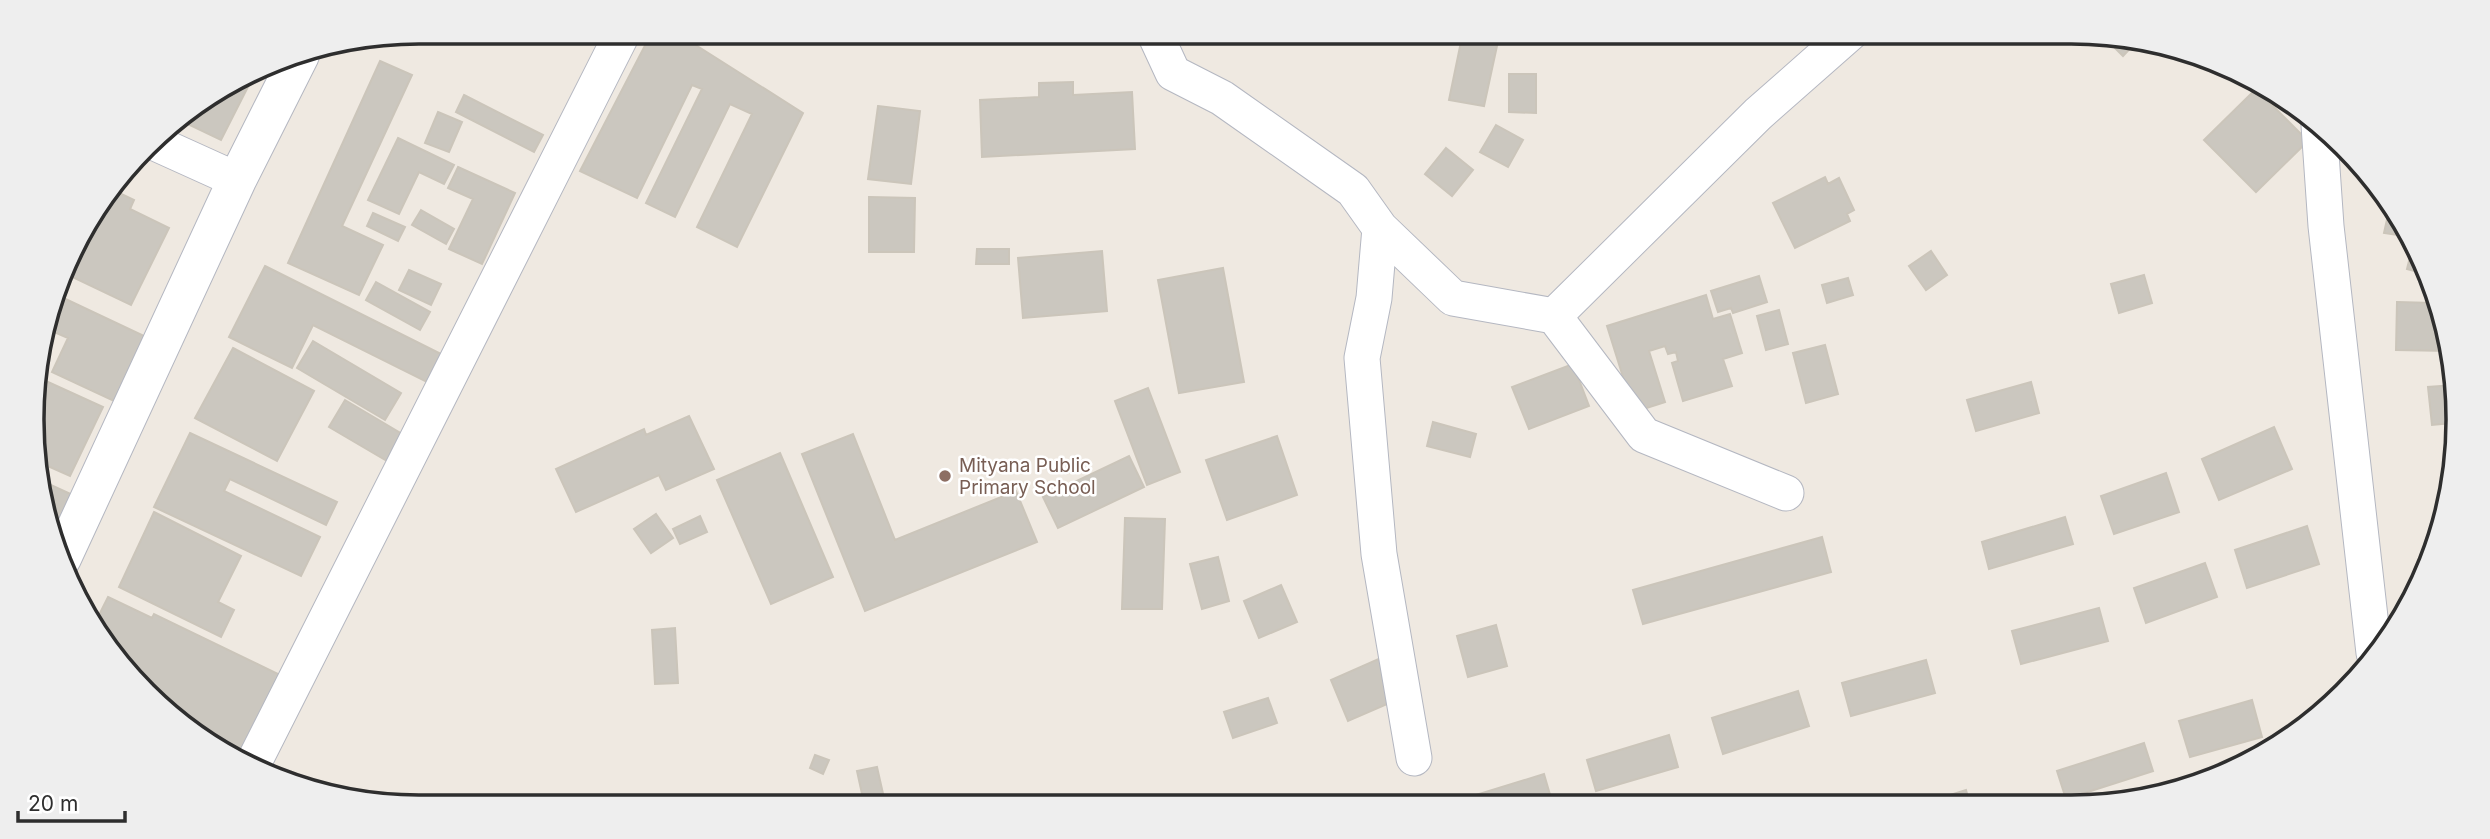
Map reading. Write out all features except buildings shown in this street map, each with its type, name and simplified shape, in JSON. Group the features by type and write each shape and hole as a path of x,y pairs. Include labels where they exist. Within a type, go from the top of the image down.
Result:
{"main road":[{"path":"67,548 237,180 295,65"}],"street":[{"path":"256,758 616,44"},
{"path":"1160,44 1173,73 1222,98 1353,190 1380,228 1453,298 1554,316 1644,435 1786,493"},
{"path":"1554,316 1758,114 1837,44"},
{"path":"2320,139 2326,226 2373,643"},
{"path":"162,146 237,180"},
{"path":"1380,228 1374,298 1362,358 1379,554 1414,758"}],"place":[{"name":"Mityana Public Primary School","path":"945,476"}]}
